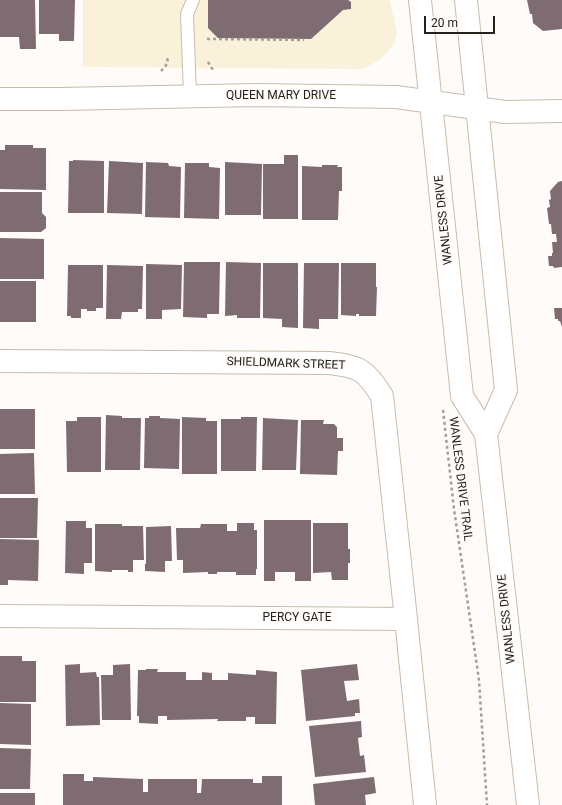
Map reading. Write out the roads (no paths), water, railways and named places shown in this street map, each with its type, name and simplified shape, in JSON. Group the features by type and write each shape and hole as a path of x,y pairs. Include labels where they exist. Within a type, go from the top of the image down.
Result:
{"street":[{"name":"WANLESS DRIVE","path":"420,0 462,396 486,434 528,805"},
{"path":"466,0 506,390 486,434"},
{"name":"QUEEN MARY DRIVE","path":"0,99 256,95 396,97 505,112 562,111"},
{"name":"SHIELDMARK STREET","path":"0,361 330,363 346,365 362,370 373,381 382,396 406,619"},
{"name":"PERCY GATE","path":"0,616 406,619"},
{"path":"406,619 425,805"}],"lane":[{"path":"190,96 187,14 193,0"}]}
